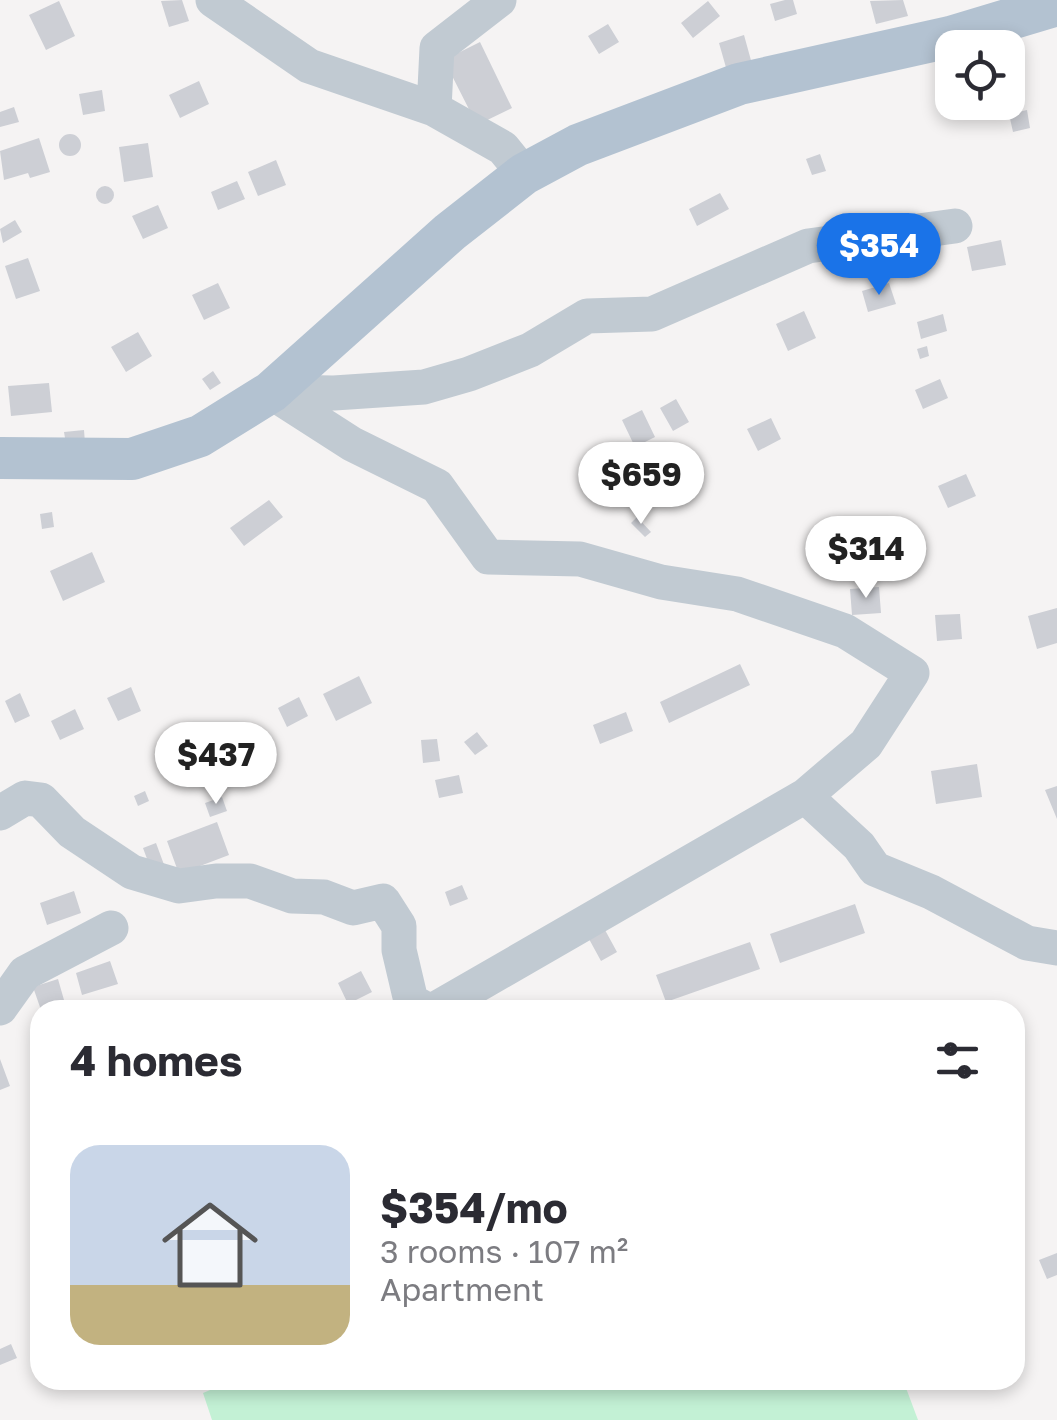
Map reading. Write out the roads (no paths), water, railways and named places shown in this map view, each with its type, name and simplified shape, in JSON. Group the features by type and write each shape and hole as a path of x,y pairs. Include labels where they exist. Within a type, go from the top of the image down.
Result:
{"main road":[{"path":"0,458 132,458 200,436 271,392 450,232 524,174 578,145 739,84 950,37 1057,5"}],"street":[{"path":"214,0 308,66 434,109 504,148 524,174"},
{"path":"434,109 437,48 499,0"},
{"path":"271,392 334,393 424,387 530,350 587,316 652,314 808,246 954,226"},
{"path":"271,392 352,444 437,486 488,557 580,558 661,582 737,594 845,631 912,673 866,744 806,796 448,1000"},
{"path":"806,796 859,846 875,869 931,892 1027,943 1057,948"},
{"path":"0,813 26,798 40,800 72,832 132,872 180,886 216,880 250,881 292,896 324,897 354,908 383,901 399,926 399,950 411,1000"},
{"path":"0,1008 26,973 111,928"}]}
